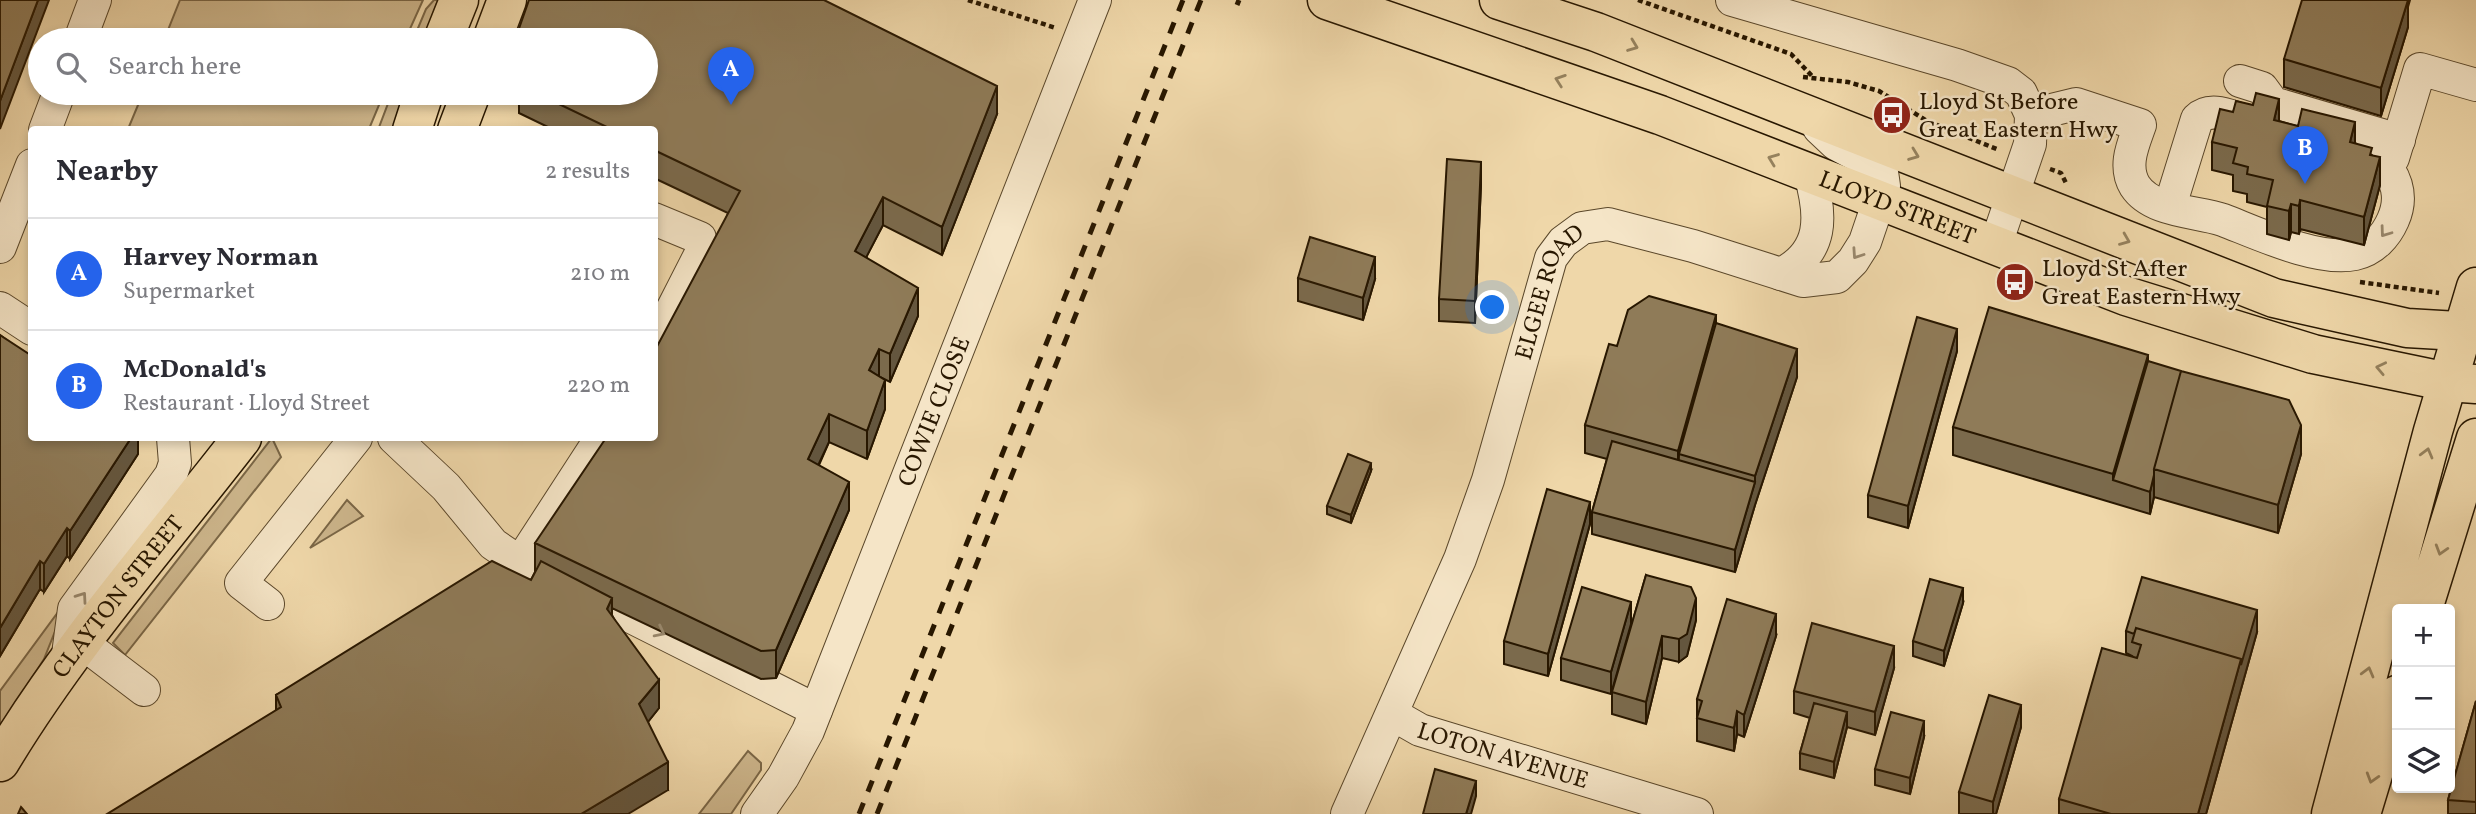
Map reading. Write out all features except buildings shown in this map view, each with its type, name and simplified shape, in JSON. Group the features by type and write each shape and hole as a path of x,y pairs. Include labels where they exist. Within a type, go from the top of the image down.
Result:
{"main road":[{"path":"448,28 459,0"},
{"path":"496,28 507,0"},
{"name":"LLOYD STREET","path":"1327,0 1660,115 2126,296 2313,354 2462,383"},
{"path":"1499,0 1807,95 2014,195 2274,298 2407,328 2469,332"},
{"path":"413,126 420,105"},
{"path":"459,126 467,105"},
{"path":"2331,814 2462,383 2476,287"},
{"path":"2425,604 2476,438"},
{"name":"CLAYTON STREET","path":"0,762 74,652 240,441"},
{"path":"2361,814 2392,712"}],"street":[{"path":"84,28 95,0"},
{"path":"1732,0 2008,83 2028,103 2031,115 2030,144 1996,247"},
{"name":"COWIE CLOSE","path":"757,814 783,777 816,710 1081,19"},
{"path":"2031,115 2076,104 2140,125 2129,159 2131,177 2147,198 2222,220 2264,239 2339,255 2353,254 2372,247 2381,239 2394,218 2398,195 2389,170 2420,69 2476,85"},
{"path":"2240,80 2262,88 2273,103 2399,139"},
{"name":"ELGEE ROAD","path":"1347,814 1460,559 1488,480 1550,258 1563,242 1582,229 1608,224 1803,281 1837,277 1853,261 1865,242 1884,186 1882,172 1874,164 1836,144 1807,95"},
{"path":"47,126 55,105"},
{"path":"2178,209 2217,113 2278,132"},
{"path":"2354,156 2389,170"},
{"path":"1781,274 1799,265 1810,252 1818,217 1811,174"},
{"path":"0,247 28,175"},
{"path":"658,221 700,239 702,251 658,337"},
{"path":"0,308 28,326"},
{"path":"0,334 28,350"},
{"path":"144,690 74,652 74,609 171,475 175,463 173,441"},
{"path":"268,604 241,583 354,441"},
{"path":"397,441 446,487 493,544 512,557 816,710"},
{"path":"512,557 525,555 599,441"},
{"name":"LOTON AVENUE","path":"1392,714 1420,730 1697,814"}],"path":[{"path":"968,0 1081,19"},
{"path":"1638,0 1791,54 1807,95"}],"shaded area":[{"path":"180,0 423,0 410,28 169,28"},
{"path":"434,0 438,0 428,28 418,28 426,9"},
{"path":"138,105 379,105 370,126 129,126"},
{"path":"387,105 402,105 394,126 380,126"},
{"path":"270,441 273,441 281,457 125,655 113,643"},
{"path":"153,483 71,604 56,629 44,659 0,728 0,691"},
{"path":"347,500 363,516 310,548"},
{"path":"748,751 761,763 761,770 731,814 699,814"}],"railway":[{"path":"859,814 1183,0"},
{"path":"877,814 1201,0"},
{"path":"1237,5 1239,0"}],"place":[{"name":"Harvey Norman","path":"731,105"},
{"name":"Lloyd St Before Great Eastern Hwy","path":"1892,115"},
{"name":"McDonald's","path":"2305,184"},
{"name":"Lloyd St After Great Eastern Hwy","path":"2015,282"}]}
